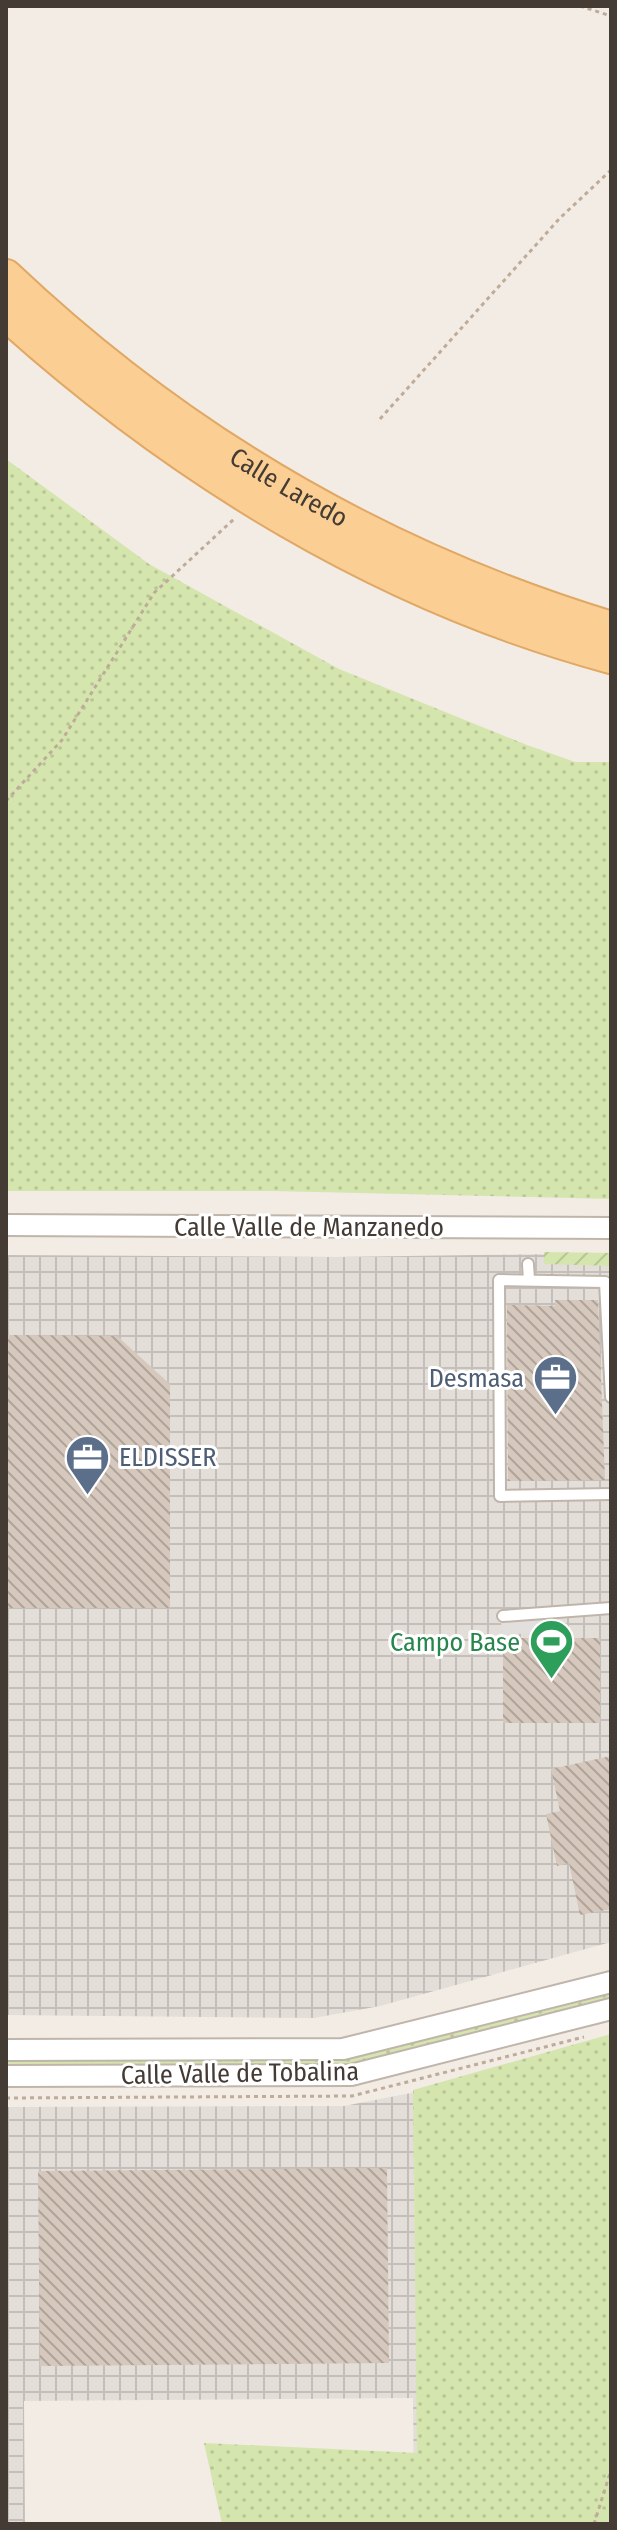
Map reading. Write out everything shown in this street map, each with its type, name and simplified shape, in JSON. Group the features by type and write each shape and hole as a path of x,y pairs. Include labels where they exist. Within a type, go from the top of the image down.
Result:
{"main road":[{"name":"Calle Laredo","path":"6,276 132,385 178,420 286,489 419,558 491,588 611,628"},
{"name":"Calle Laredo","path":"6,314 127,416 219,479 331,545 483,614 611,657"}],"street":[{"name":"Calle Valle de Manzanedo","path":"6,1225 611,1228"},
{"name":"Calle Valle de Tobalina","path":"6,2050 343,2049 611,1982"},
{"name":"Calle Valle de Tobalina","path":"6,2076 351,2075 611,2009"}],"lane":[{"path":"528,1264 529,1280"},
{"path":"611,1397 608,1284 602,1281 499,1280 500,1496 611,1494"},
{"path":"503,1616 611,1608"}],"path":[{"path":"580,6 611,16"},
{"path":"380,419 560,218 611,170"},
{"path":"6,801 62,740 154,593 234,519"},
{"path":"594,2524 611,2470"}],"shaded area":[{"path":"611,1253 611,1942 380,2006 314,2018 6,2015 6,1255 337,1257"},
{"path":"501,1619 557,1619 557,1633 502,1634"},
{"path":"611,2036 611,2524 414,2524 413,2398 24,2401 25,2524 6,2524 6,2107 344,2106 411,2093"}],"green space":[{"path":"6,459 149,564 339,669 575,762 611,762 611,1199 272,1191 6,1191"},
{"path":"544,1252 611,1253 611,1266 544,1264"},
{"path":"611,1992 611,1998 337,2067 6,2067 6,2061 338,2061"},
{"path":"611,2034 611,2524 222,2524 204,2443 417,2453 413,2090"}],"building":[{"name":"Desmasa","path":"555,1300 598,1300 605,1480 508,1481 507,1305 555,1306"},
{"name":"ELDISSER","path":"6,1335 117,1336 170,1384 170,1608 6,1608"},
{"name":"Campo Base","path":"503,1638 600,1638 600,1723 503,1723"},
{"path":"611,1756 611,1909 580,1915 569,1863 557,1866 546,1814 560,1811 551,1769"},
{"path":"387,2168 389,2363 40,2366 38,2171"}],"place":[{"name":"Desmasa","path":"555,1417"},
{"name":"ELDISSER","path":"88,1496"},
{"name":"Campo Base","path":"551,1681"}]}
